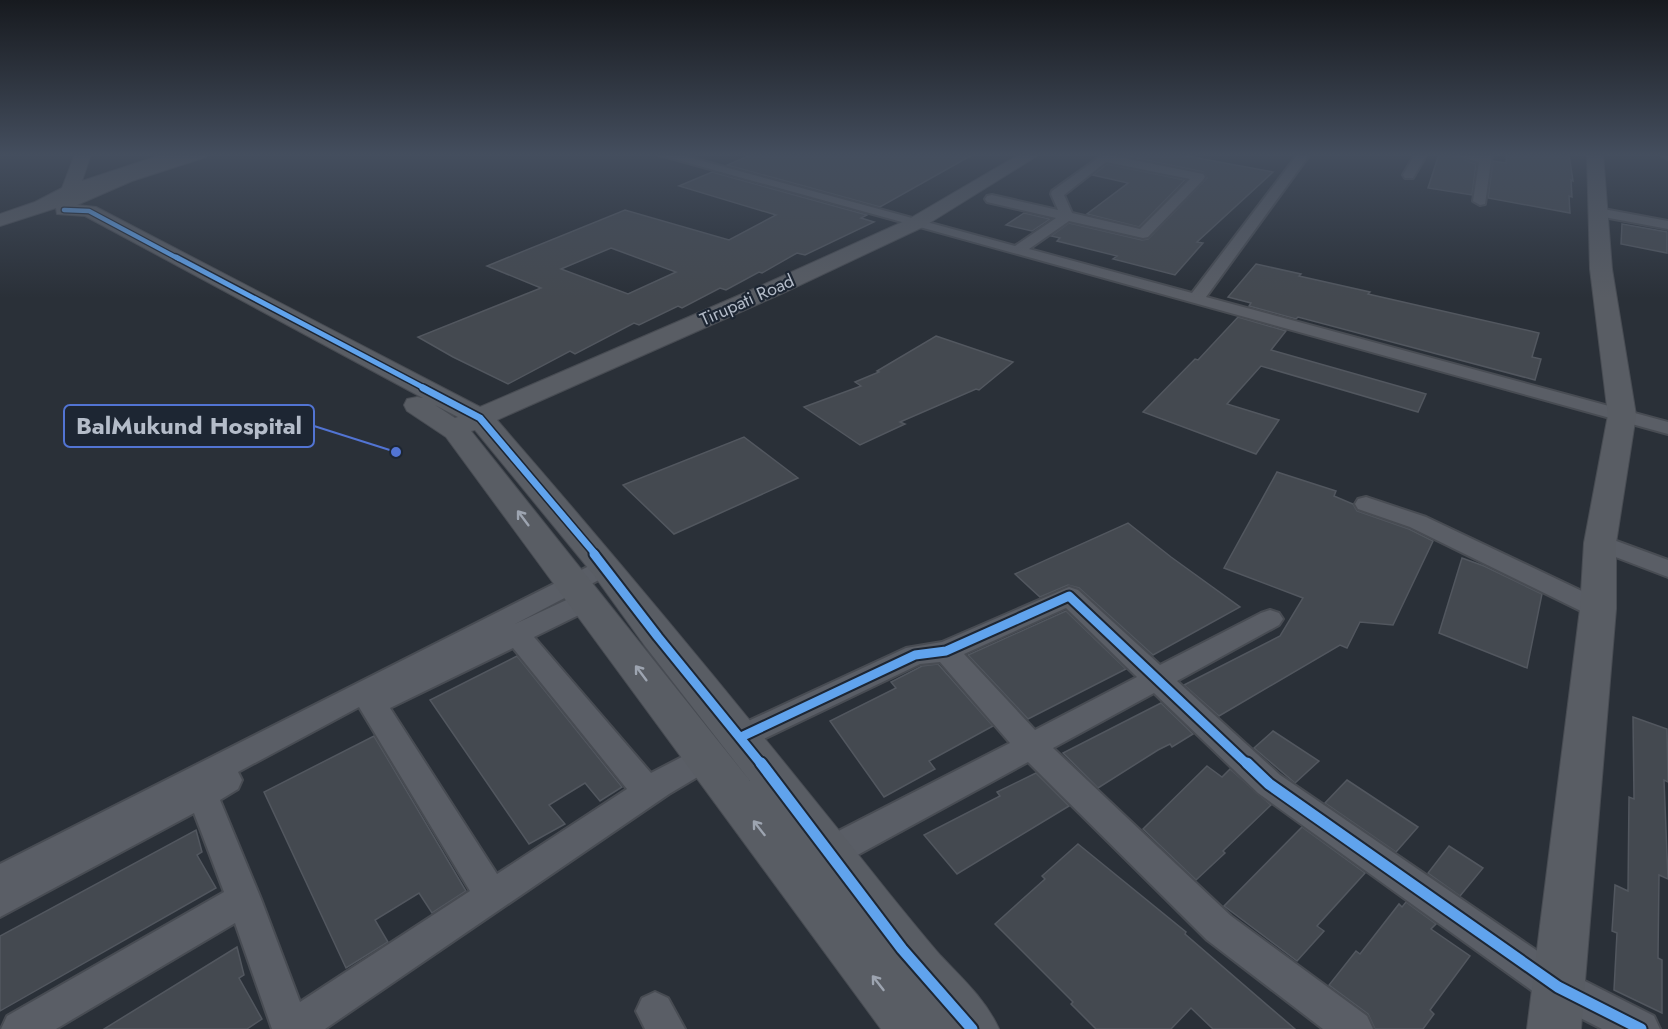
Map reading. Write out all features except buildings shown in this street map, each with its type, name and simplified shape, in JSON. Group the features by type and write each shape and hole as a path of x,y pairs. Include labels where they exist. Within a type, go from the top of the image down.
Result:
{"street":[{"path":"0,220 62,202"},
{"path":"62,202 66,217 435,415 467,423 588,584 705,757 914,1029"},
{"path":"839,202 1668,428"},
{"name":"Tirupati Road","path":"467,423 773,289 916,223 951,202"},
{"path":"1005,202 1143,234 1174,202"},
{"path":"1061,202 1067,216"},
{"path":"1196,299 1268,202"},
{"path":"1554,1029 1598,609 1600,543 1622,415 1601,269 1597,202"},
{"path":"1598,212 1668,225"},
{"path":"1017,251 1067,216"},
{"path":"1366,504 1418,522 1598,609"},
{"path":"1600,543 1668,569"},
{"path":"0,901 372,704 517,635 588,584"},
{"path":"588,584 658,637 741,737 902,949 972,1029"},
{"path":"0,881 588,584"},
{"path":"741,737 915,655 946,651 1070,596 1269,784 1558,987 1641,1029"},
{"path":"829,853 1270,619"},
{"path":"517,635 648,792"},
{"path":"946,651 1032,747 1219,927 1354,1029"},
{"path":"372,704 492,896"},
{"path":"202,794 292,1029 648,792 705,757"},
{"path":"20,1029 244,899"}],"cycle path":[{"path":"64,210 89,211 480,418 605,566 658,637 741,737 902,949 972,1029"},
{"path":"741,737 915,655 946,651 1069,596 1269,784 1558,987 1641,1029"}],"place":[{"name":"BalMukund Hospital","path":"396,452"}]}
